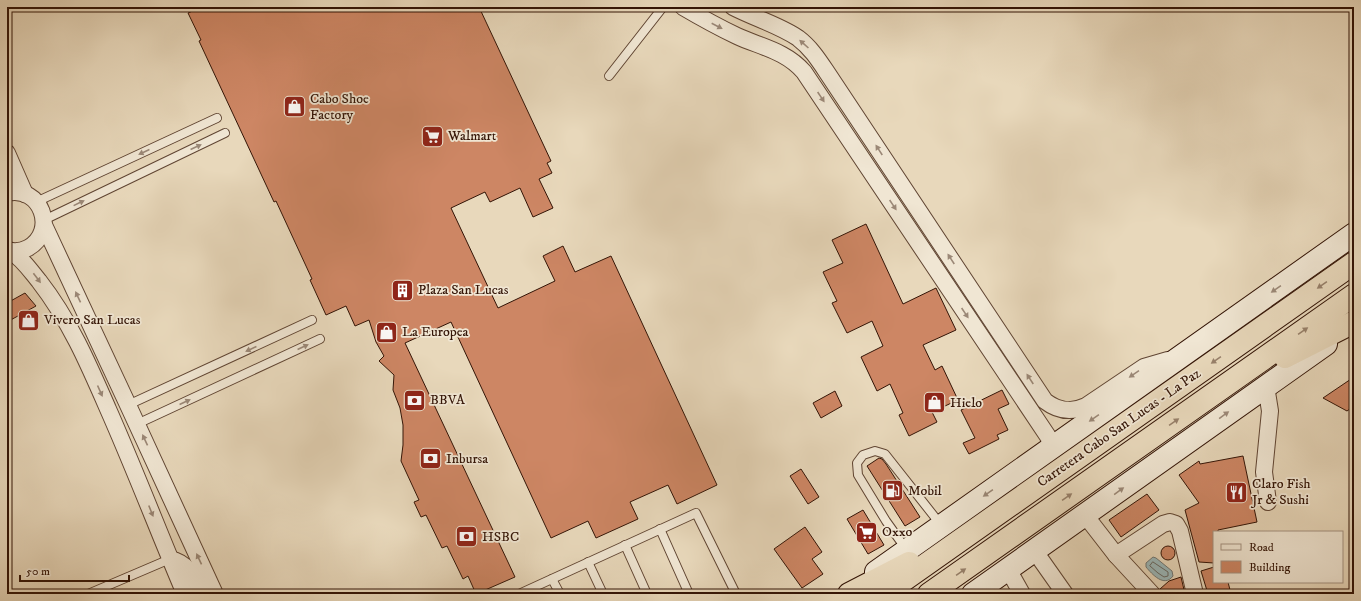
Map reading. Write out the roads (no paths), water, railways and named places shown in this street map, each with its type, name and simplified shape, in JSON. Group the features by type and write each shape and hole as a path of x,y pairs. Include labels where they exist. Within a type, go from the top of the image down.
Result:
{"highway":[{"name":"Carretera Cabo San Lucas - La Paz","path":"884,594 1354,263"},
{"name":"Carretera Cabo San Lucas - La Paz","path":"929,594 1354,295"},
{"path":"1214,394 1354,323"},
{"path":"847,594 903,566 1011,505"}],"main road":[{"path":"847,594 1354,234"},
{"path":"973,594 1354,323"}],"street":[{"path":"683,7 738,36 783,54 804,72 1049,438 1050,446 1045,453"},
{"path":"733,7 790,33 812,52 1042,397 1048,403 1060,409 1075,410 1083,408 1144,367 1183,355"},
{"path":"7,153 31,198 40,207 44,222 215,594"},
{"path":"7,193 18,192 31,198"},
{"path":"8,251 25,250 32,246 40,237 44,222"},
{"path":"8,251 19,258 32,272 55,304 74,335 129,458 185,594"},
{"path":"1266,386 1270,411 1264,472 1268,502"},
{"path":"1085,515 1116,555 1152,594"},
{"path":"1116,555 1162,524 1170,522 1176,524 1180,531 1195,594"},
{"path":"1034,550 1065,594"},
{"path":"170,559 178,561 188,569 202,594"},
{"path":"1008,570 1022,594"}],"lane":[{"path":"609,76 663,7"},
{"path":"31,198 217,118"},
{"path":"44,222 225,133"},
{"path":"128,405 312,320"},
{"path":"137,424 320,339"},
{"path":"907,550 886,521 858,475 857,463 863,455 876,452 885,454 942,526"},
{"path":"519,594 696,512 736,594"},
{"path":"660,529 689,594"},
{"path":"625,545 647,594"},
{"path":"88,594 170,559"},
{"path":"588,562 603,594"},
{"path":"552,579 560,594"}],"water":[{"path":"1153,557 1172,571 1173,576 1170,579 1166,581 1158,579 1146,567 1146,563"}],"place":[{"name":"Cabo Shoe Factory","path":"295,107"},
{"name":"Walmart","path":"433,136"},
{"name":"Plaza San Lucas","path":"402,290"},
{"name":"Vivero San Lucas","path":"28,320"},
{"name":"La Europea","path":"386,332"},
{"name":"BBVA","path":"414,400"},
{"name":"Hielo","path":"935,403"},
{"name":"Inbursa","path":"430,459"},
{"name":"Mobil","path":"893,491"},
{"name":"Claro Fish Jr & Sushi","path":"1236,492"},
{"name":"Oxxo","path":"866,532"},
{"name":"HSBC","path":"466,537"}]}
